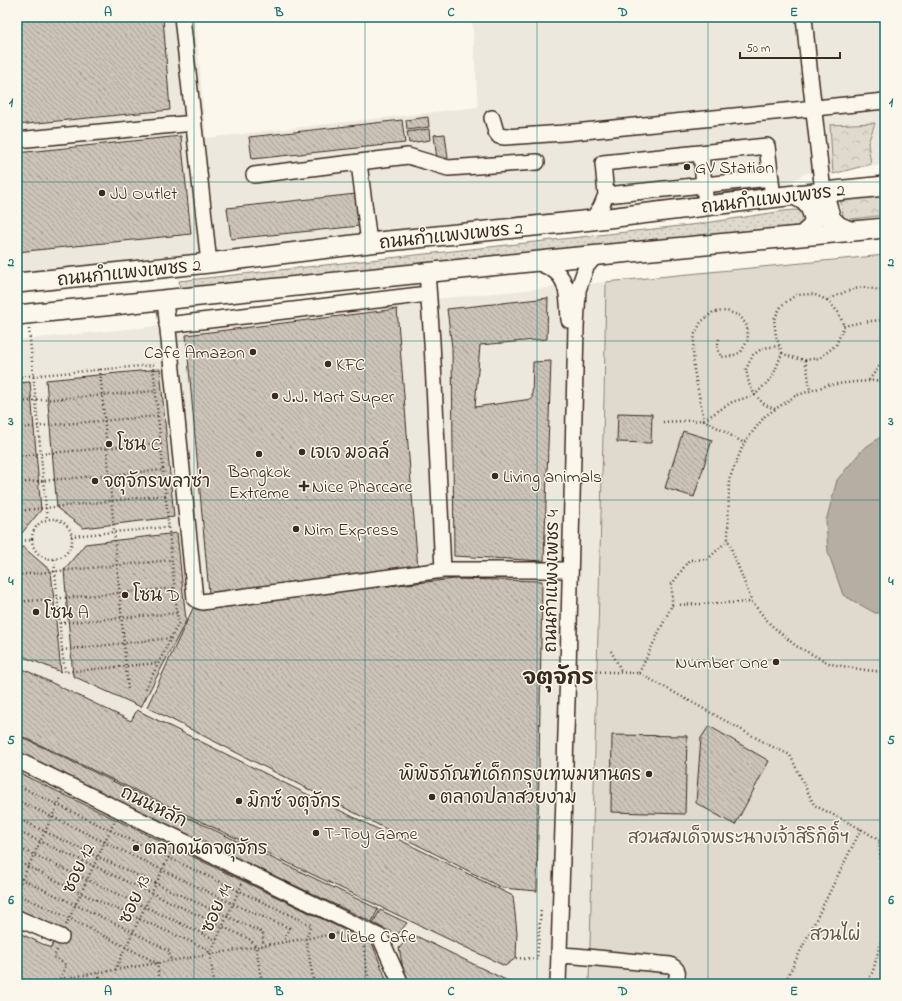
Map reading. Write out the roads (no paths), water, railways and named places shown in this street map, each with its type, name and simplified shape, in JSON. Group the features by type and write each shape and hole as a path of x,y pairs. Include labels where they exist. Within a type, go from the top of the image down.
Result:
{"main road":[{"name":"ถนนกำแพงเพชร 2","path":"17,283 209,263 592,220 795,195 885,186"},
{"path":"823,192 831,219 838,226 849,231"},
{"path":"795,195 805,201 810,207 814,217 813,226 802,236"},
{"name":"ถนนกำแพงเพชร 2","path":"22,315 534,261 885,228"}],"street":[{"path":"182,17 209,263"},
{"path":"804,17 808,67 823,192"},
{"path":"492,118 496,132 505,138 885,101"},
{"path":"17,140 194,123"},
{"path":"592,220 606,195 603,163 767,146 773,198"},
{"path":"701,153 706,206"},
{"path":"254,175 408,156 448,168 537,162"},
{"path":"359,163 369,244"},
{"path":"606,195 771,178"},
{"name":"ถนนกำแพงเพชร 4","path":"558,984 568,670 576,327 578,290 586,268 596,255"},
{"name":"ถนนกำแพงเพชร 4","path":"534,261 547,266 557,273 564,281 569,311 574,370"},
{"path":"427,272 432,342 443,570"},
{"path":"356,280 359,302"},
{"path":"167,325 428,294"},
{"path":"164,300 195,599 202,602 443,570 570,570"},
{"name":"ถนนหลัก","path":"17,760 380,937 400,984"},
{"path":"17,918 61,937"},
{"path":"559,955 670,965 677,970 678,974 676,984"}],"place":[{"name":"GV Station","path":"687,167"},
{"name":"JJ Outlet","path":"102,193"},
{"name":"Cafe Amazon","path":"253,352"},
{"name":"KFC","path":"328,364"},
{"name":"J.J. Mart Super","path":"275,396"},
{"name":"โซน C","path":"109,444"},
{"name":"เจเจ มอลล์","path":"302,452"},
{"name":"Bangkok Extreme","path":"259,454"},
{"name":"Living animals","path":"495,476"},
{"name":"จตุจักรพลาซ่า","path":"95,481"},
{"name":"Nice Pharcare","path":"304,486"},
{"name":"Nim Express","path":"296,529"},
{"name":"โซน D","path":"125,595"},
{"name":"โซน A","path":"36,612"},
{"name":"Number One","path":"776,662"},
{"name":"พิพิธภัณฑ์เด็กกรุงเทพมหานคร","path":"649,774"},
{"name":"ตลาดปลาสวยงาม","path":"432,797"},
{"name":"มิกซ์ จตุจักร","path":"239,801"},
{"name":"T-Toy Game","path":"316,833"},
{"name":"ตลาดนัดจตุจักร","path":"136,848"},
{"name":"Liebe Cafe","path":"332,936"}],"district":[{"name":"จตุจักร","path":"558,676"}],"park label":[{"name":"สวนสมเด็จพระนางเจ้าสิริกิติ์ฯ","path":"739,837"},
{"name":"สวนไผ่","path":"835,934"}]}
